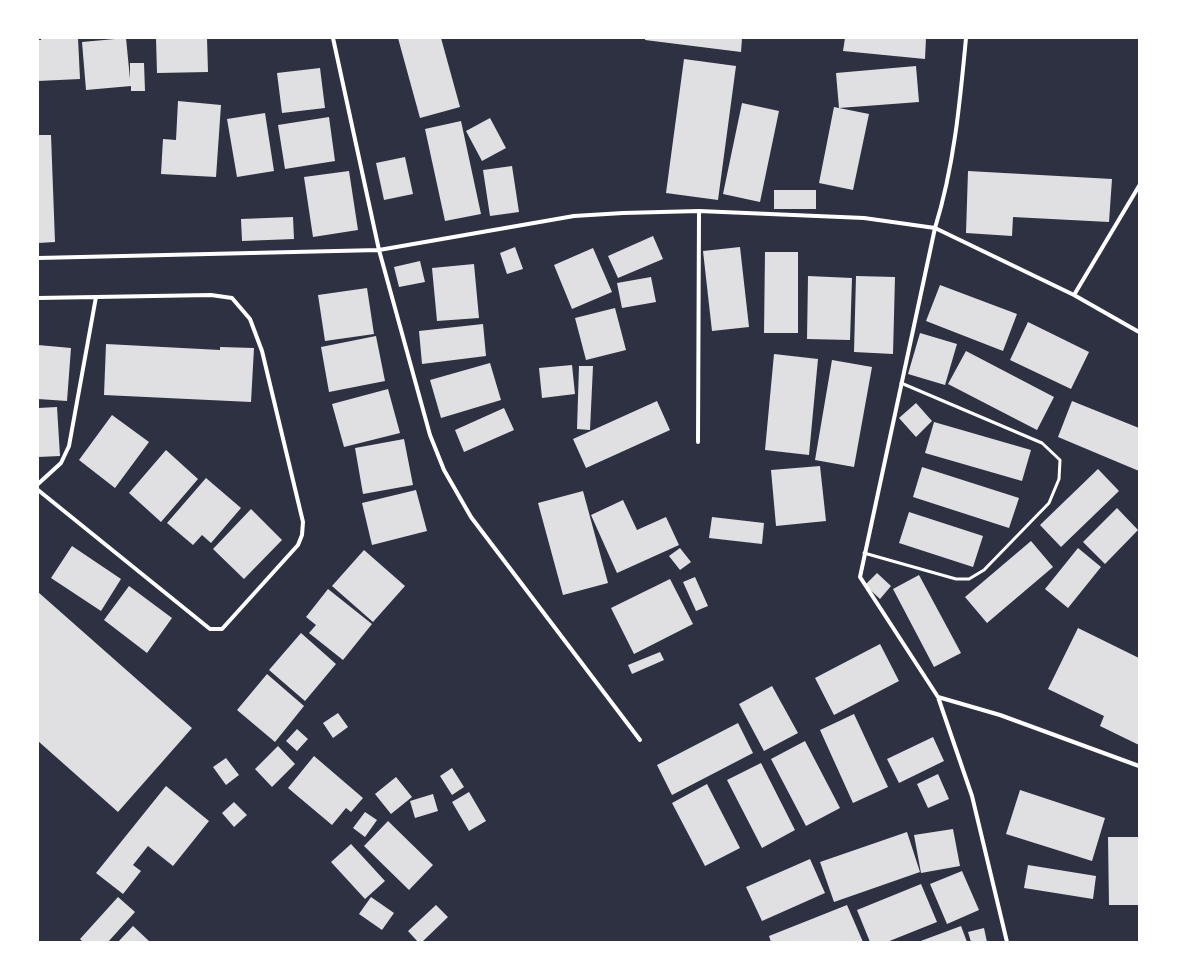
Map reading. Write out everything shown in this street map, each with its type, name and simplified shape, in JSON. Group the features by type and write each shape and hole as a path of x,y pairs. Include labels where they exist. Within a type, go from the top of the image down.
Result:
{"street":[{"path":"333,38 380,250 430,435 444,470 471,517 640,740"},
{"path":"966,38 954,145 946,195 935,228 860,577 865,587 938,697 972,796 1007,942"},
{"path":"1074,295 1139,186"},
{"path":"698,442 699,211"},
{"path":"38,258 380,250 574,216 699,211 864,218 935,228 1074,295 1139,332"},
{"path":"38,298 211,296 232,298 250,319 264,358 303,522 302,535 298,545 222,629 210,629 38,490"},
{"path":"38,484 61,463 69,446 96,297"},
{"path":"938,697 1000,715 1139,766"}],"lane":[{"path":"864,553 956,579 968,579 984,570 1049,503 1059,479 1060,460 1042,442 901,383"}],"building":[{"path":"41,38 78,38 80,79 38,81 38,40 41,40"},
{"path":"126,38 130,79 130,63 144,63 145,91 131,91 131,86 86,90 82,42"},
{"path":"156,38 207,38 208,72 157,73"},
{"path":"398,38 441,38 460,107 420,118"},
{"path":"645,38 742,38 741,52 645,40"},
{"path":"845,38 926,38 925,59 843,51"},
{"path":"684,59 736,66 718,200 666,193"},
{"path":"916,66 919,102 839,108 836,73"},
{"path":"320,68 325,108 282,113 277,73"},
{"path":"178,101 221,105 216,177 161,174 163,139 176,140"},
{"path":"742,103 779,111 760,202 723,194"},
{"path":"834,107 869,114 853,190 819,183"},
{"path":"265,113 274,171 237,177 227,119"},
{"path":"329,117 335,161 285,169 278,125"},
{"path":"490,118 506,148 482,161 466,131"},
{"path":"461,121 481,214 445,221 425,129"},
{"path":"38,135 51,135 55,242 38,243"},
{"path":"405,157 413,194 384,200 376,163"},
{"path":"512,166 519,212 490,216 483,170"},
{"path":"349,171 358,230 313,237 304,177"},
{"path":"968,171 1112,179 1109,222 1013,217 1012,236 966,233"},
{"path":"774,190 816,190 816,209 774,209"},
{"path":"293,217 294,239 242,241 241,219"},
{"path":"653,236 663,259 618,278 608,256"},
{"path":"515,247 523,269 507,274 500,253"},
{"path":"740,247 749,327 712,331 703,251"},
{"path":"593,248 612,292 572,309 554,265"},
{"path":"765,252 798,252 798,333 764,333"},
{"path":"420,261 425,282 399,287 394,267"},
{"path":"474,264 479,318 437,321 432,268"},
{"path":"808,276 852,278 850,340 807,339"},
{"path":"856,276 895,277 893,354 854,352"},
{"path":"651,277 656,302 622,308 617,283"},
{"path":"940,285 1017,314 1003,351 926,321"},
{"path":"367,288 374,334 325,341 318,295"},
{"path":"615,308 626,350 586,360 575,318"},
{"path":"1028,322 1089,352 1071,389 1010,360"},
{"path":"483,324 486,356 422,364 419,331"},
{"path":"920,333 957,344 945,385 908,374"},
{"path":"376,336 385,381 329,392 321,347"},
{"path":"106,344 220,350 220,347 254,348 251,402 104,395"},
{"path":"38,345 71,348 67,401 38,399"},
{"path":"966,351 1054,397 1037,430 948,384"},
{"path":"774,354 818,359 809,455 765,450"},
{"path":"832,360 872,367 854,467 815,460"},
{"path":"490,363 501,400 441,418 430,380"},
{"path":"572,365 575,394 542,398 539,368"},
{"path":"579,366 593,366 590,430 577,429"},
{"path":"388,389 400,433 344,447 332,404"},
{"path":"657,401 670,430 586,468 573,439"},
{"path":"1072,401 1139,428 1139,471 1058,437"},
{"path":"916,403 932,421 916,437 899,418"},
{"path":"57,407 60,456 38,457 38,408"},
{"path":"504,408 514,430 464,452 455,430"},
{"path":"112,415 149,442 115,488 79,460"},
{"path":"934,422 1031,450 1022,481 925,453"},
{"path":"404,439 413,485 363,494 355,448"},
{"path":"166,450 198,479 161,522 129,493"},
{"path":"820,466 826,521 776,526 771,470"},
{"path":"922,467 1019,498 1009,528 913,497"},
{"path":"1098,469 1119,491 1061,547 1040,525"},
{"path":"206,478 241,508 211,543 202,535 193,545 167,523"},
{"path":"416,490 427,531 372,545 362,503"},
{"path":"583,491 608,583 563,595 538,503"},
{"path":"623,500 637,530 666,517 679,545 617,573 591,515"},
{"path":"1117,508 1138,530 1105,564 1083,542"},
{"path":"251,509 282,540 244,579 213,549"},
{"path":"909,512 983,536 973,567 899,543"},
{"path":"712,517 764,523 762,544 709,538"},
{"path":"1031,541 1053,567 987,623 965,597"},
{"path":"72,546 121,579 101,611 51,578"},
{"path":"680,548 691,562 680,570 669,556"},
{"path":"1078,548 1101,567 1068,608 1045,589"},
{"path":"364,550 405,586 373,622 332,586"},
{"path":"877,573 891,586 880,599 865,585"},
{"path":"919,575 961,653 934,667 893,589"},
{"path":"695,577 708,606 696,611 683,582"},
{"path":"670,579 693,624 634,654 611,608"},
{"path":"129,586 172,618 147,653 104,620"},
{"path":"328,589 372,624 343,660 309,633 316,625 306,617"},
{"path":"38,592 192,728 118,812 38,741"},
{"path":"1078,628 1139,658 1139,745 1100,726 1104,716 1048,689"},
{"path":"301,633 336,664 305,701 269,670"},
{"path":"880,644 899,681 834,715 815,678"},
{"path":"660,652 664,660 632,674 628,665"},
{"path":"267,674 304,706 275,742 237,710"},
{"path":"772,686 798,733 764,751 739,704"},
{"path":"338,713 348,727 333,738 323,723"},
{"path":"854,714 888,787 853,803 820,730"},
{"path":"738,723 753,753 672,795 657,765"},
{"path":"297,729 308,739 297,751 286,741"},
{"path":"933,737 944,761 899,783 887,759"},
{"path":"805,741 840,808 806,826 771,759"},
{"path":"278,746 295,764 272,787 255,769"},
{"path":"314,756 363,798 351,812 346,808 332,825 288,788"},
{"path":"226,758 239,775 226,785 213,767"},
{"path":"761,763 795,830 762,848 727,780"},
{"path":"452,768 464,787 452,795 440,776"},
{"path":"938,774 949,799 928,808 917,784"},
{"path":"396,777 412,797 391,814 375,794"},
{"path":"707,784 740,848 705,866 672,803"},
{"path":"166,786 209,821 173,866 148,846 133,865 141,871 123,894 96,873"},
{"path":"1020,790 1105,818 1092,861 1006,834"},
{"path":"469,792 486,821 469,831 452,802"},
{"path":"433,794 438,811 415,818 410,801"},
{"path":"234,802 247,815 234,827 222,813"},
{"path":"365,812 377,820 365,837 353,828"},
{"path":"388,821 433,865 409,890 364,846"},
{"path":"953,829 960,866 921,873 914,835"},
{"path":"907,832 920,872 834,902 820,862"},
{"path":"1108,837 1139,837 1139,905 1109,905"},
{"path":"351,844 385,881 365,899 331,862"},
{"path":"810,859 825,893 762,921 746,887"},
{"path":"1028,865 1096,876 1093,899 1024,888"},
{"path":"962,871 979,910 947,924 930,884"},
{"path":"921,884 937,922 887,942 870,942 857,910"},
{"path":"118,897 135,912 108,942 83,942 80,939"},
{"path":"371,897 394,913 382,930 359,914"},
{"path":"436,905 448,917 422,942 418,942 408,931"},
{"path":"847,905 863,942 771,942 769,936"},
{"path":"133,926 150,942 118,942"},
{"path":"961,926 967,942 918,942"},
{"path":"984,928 987,942 971,942 968,932"}]}
